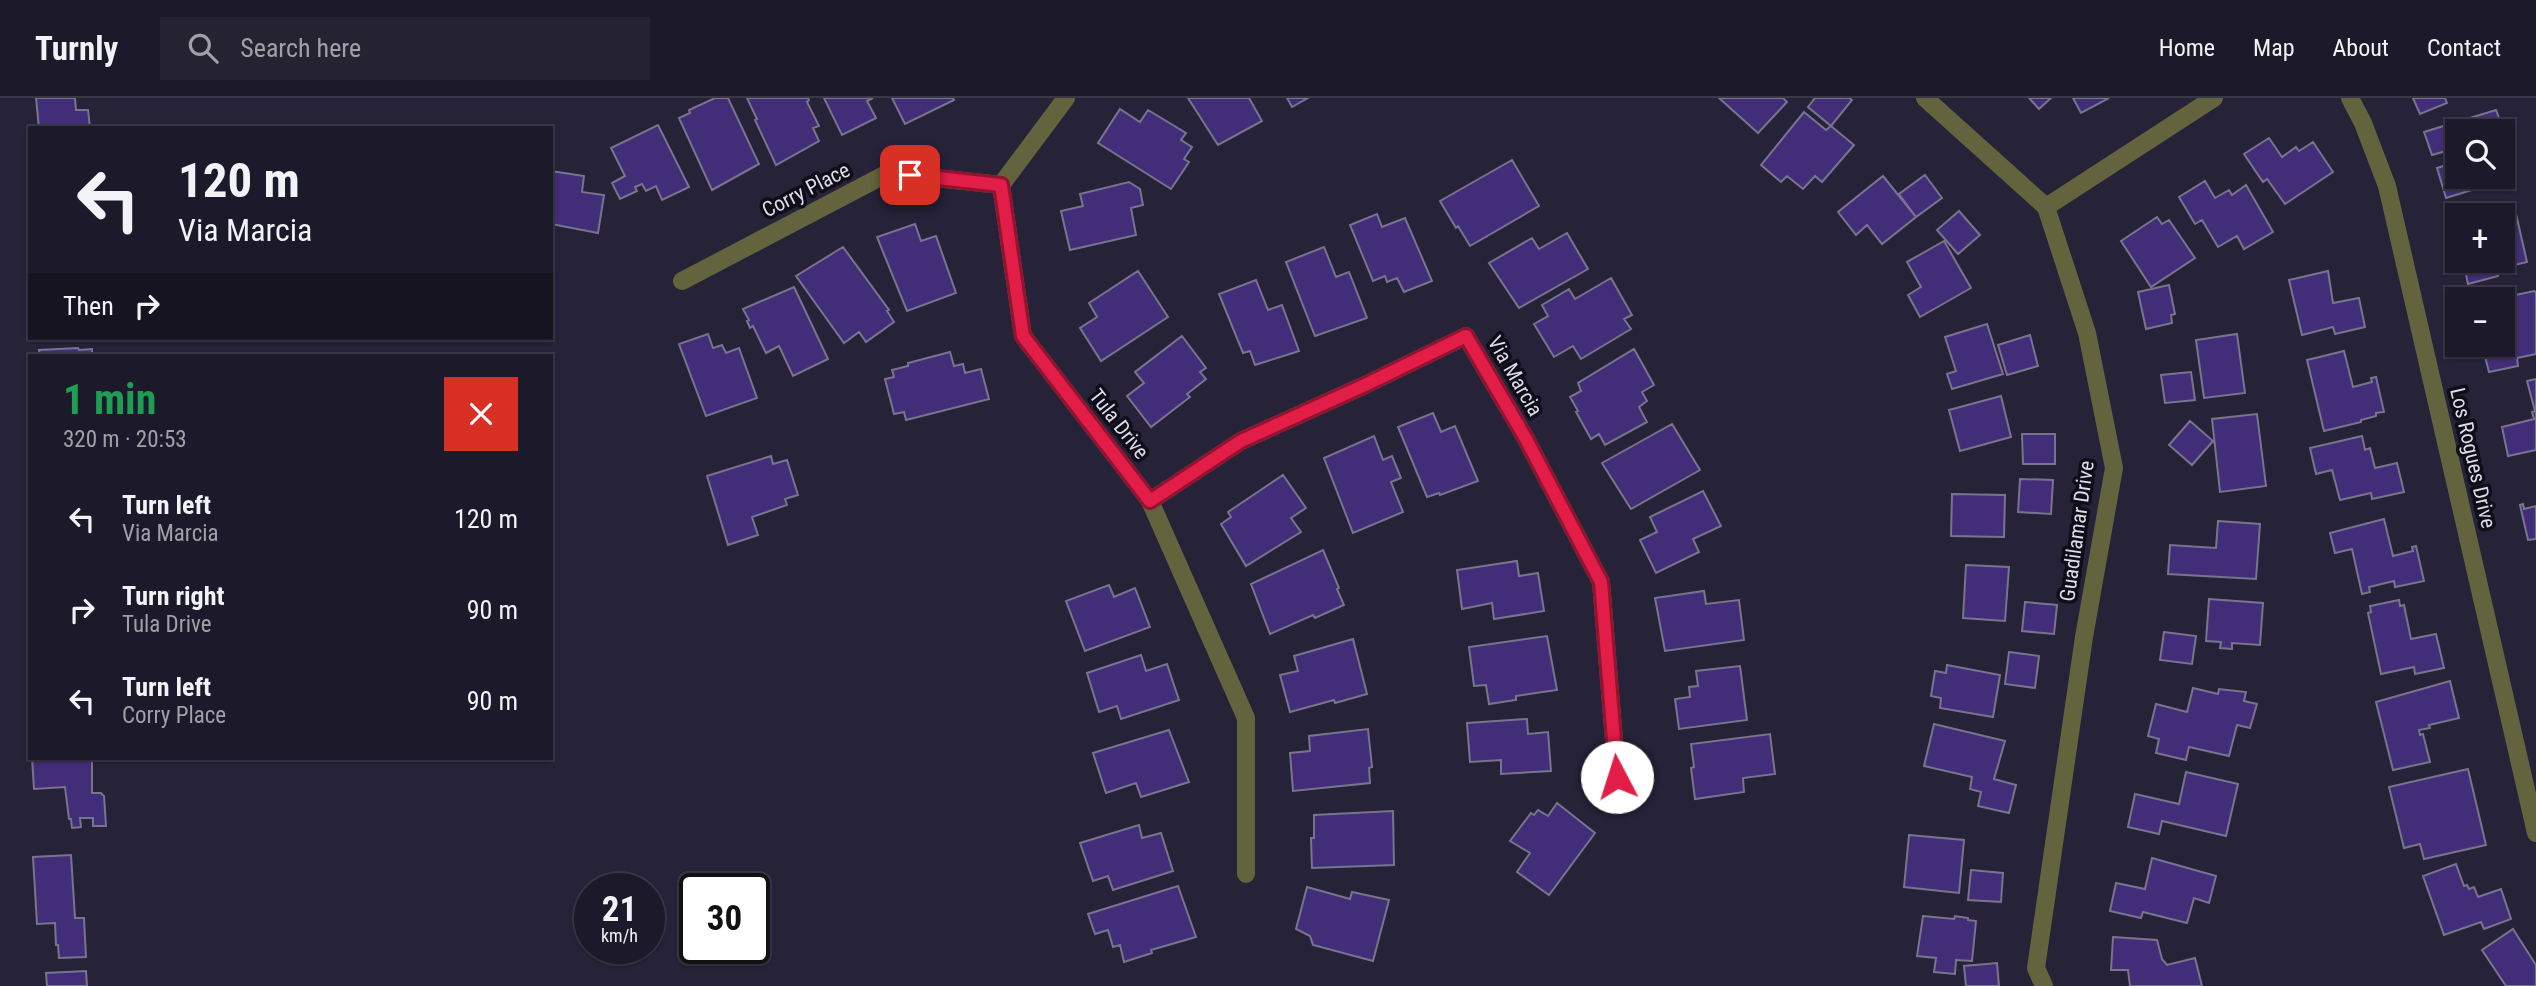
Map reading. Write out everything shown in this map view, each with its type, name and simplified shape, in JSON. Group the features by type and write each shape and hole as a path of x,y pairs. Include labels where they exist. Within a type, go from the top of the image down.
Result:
{"street":[{"path":"1001,185 1066,98"},
{"path":"1924,98 2046,207 2214,98"},
{"name":"Los Rogues Drive","path":"2350,98 2363,123 2386,186 2536,833"},
{"name":"Corry Place","path":"682,281 888,173 1001,185"},
{"name":"Tula Drive","path":"1001,185 1023,336 1150,501 1246,718 1245,874"},
{"name":"Guadilamar Drive","path":"2044,986 2036,968 2084,637 2114,468 2087,333 2046,207"},
{"name":"Via Marcia","path":"1150,501 1241,441 1466,336 1526,439 1601,582 1617,777"}],"building":[{"path":"36,98 75,98 76,110 88,110 90,126 39,126"},
{"path":"715,98 728,98 759,164 712,190 679,118 690,113 689,110"},
{"path":"747,98 808,98 807,102 819,126 813,128 819,141 776,165"},
{"path":"824,98 873,98 867,101 876,118 842,135"},
{"path":"892,98 953,98 954,100 905,124"},
{"path":"1188,98 1249,98 1262,121 1218,145"},
{"path":"1287,98 1308,98 1292,107"},
{"path":"1719,98 1783,98 1787,102 1758,133"},
{"path":"1815,98 1852,100 1831,126 1808,107"},
{"path":"2029,98 2051,98 2039,109"},
{"path":"2073,98 2109,98 2081,113"},
{"path":"2413,98 2445,98 2447,103 2420,114"},
{"path":"1120,109 1140,122 1148,110 1186,133 1181,140 1192,147 1184,159 1189,162 1171,189 1098,143"},
{"path":"2496,110 2499,119 2467,119"},
{"path":"1804,112 1826,130 1831,126 1854,145 1822,182 1815,176 1803,189 1787,176 1781,182 1761,165"},
{"path":"658,125 689,187 662,200 656,186 646,191 642,184 635,187 637,191 620,199 612,183 625,176 611,148"},
{"path":"2445,126 2445,151 2432,155 2424,132"},
{"path":"2269,138 2282,157 2296,147 2299,151 2313,142 2333,172 2285,204 2267,179 2263,182 2244,154"},
{"path":"1512,160 1539,206 1470,246 1440,201"},
{"path":"2445,166 2445,189 2475,189 2446,198 2437,168"},
{"path":"553,171 584,176 582,192 604,195 598,233 553,224"},
{"path":"1925,175 1942,198 1916,217 1899,194"},
{"path":"1883,176 1916,217 1882,244 1867,225 1856,235 1838,212"},
{"path":"2205,181 2215,198 2229,190 2232,195 2246,185 2273,232 2244,249 2237,236 2218,247 2202,220 2195,224 2179,197"},
{"path":"1129,182 1140,189 1143,205 1131,208 1136,235 1070,250 1061,211 1083,206 1080,194"},
{"path":"2515,209 2527,262 2515,265"},
{"path":"1959,211 1980,235 1958,254 1937,230"},
{"path":"1377,214 1382,227 1405,218 1432,281 1404,292 1397,278 1387,282 1385,276 1373,281 1350,225"},
{"path":"2157,217 2162,224 2169,220 2195,258 2151,287 2121,241"},
{"path":"915,224 921,241 936,236 956,293 907,311 877,237"},
{"path":"1567,233 1588,269 1519,308 1489,263 1532,238 1539,249"},
{"path":"1944,241 1971,288 1920,317 1908,295 1921,287 1907,262"},
{"path":"843,247 889,310 887,311 894,322 866,342 859,332 844,343 796,276"},
{"path":"1324,247 1336,277 1349,272 1367,318 1315,336 1286,262"},
{"path":"1138,271 1168,317 1101,361 1080,328 1097,317 1089,303"},
{"path":"2328,271 2333,303 2359,298 2365,327 2335,334 2333,327 2302,335 2289,280"},
{"path":"2466,273 2498,273 2498,276 2468,284"},
{"path":"1611,278 1632,315 1624,319 1631,329 1581,359 1573,346 1554,357 1534,324 1548,316 1542,305 1569,289 1575,299"},
{"path":"1256,280 1268,310 1282,305 1299,351 1255,365 1250,351 1243,353 1219,294"},
{"path":"2169,285 2175,314 2171,315 2172,323 2146,329 2138,292"},
{"path":"794,287 828,359 793,376 779,346 766,353 753,326 750,328 743,309"},
{"path":"2536,292 2536,354 2517,358 2518,366 2489,372 2485,357 2515,357 2515,295"},
{"path":"1987,324 2003,374 1952,389 1947,374 1956,371 1945,337"},
{"path":"708,334 713,348 722,345 726,353 739,348 757,398 706,416 679,344"},
{"path":"2237,334 2245,393 2204,398 2196,340"},
{"path":"2030,335 2038,366 2007,375 1998,345"},
{"path":"1182,336 1206,368 1200,372 1206,379 1187,394 1190,397 1151,427 1127,396 1144,383 1135,372"},
{"path":"92,349 92,354 40,354 39,350"},
{"path":"1634,349 1654,385 1642,392 1647,401 1639,407 1647,422 1605,445 1599,434 1591,439 1570,397 1581,391 1578,383"},
{"path":"2344,351 2353,387 2372,382 2371,378 2376,377 2384,412 2376,413 2376,416 2361,422 2324,431 2307,360"},
{"path":"950,352 954,366 963,364 965,373 981,369 989,399 906,420 904,412 894,414 885,379 894,377 892,370"},
{"path":"2191,372 2195,400 2165,403 2161,375"},
{"path":"2536,379 2536,450 2508,456 2502,427 2534,419 2532,412 2535,411 2527,381"},
{"path":"2001,396 2011,437 1960,451 1949,410"},
{"path":"1433,413 1441,432 1455,426 1478,481 1427,497 1398,427"},
{"path":"2257,414 2266,486 2220,492 2212,419"},
{"path":"2190,421 2213,441 2192,465 2169,445"},
{"path":"1672,424 1700,470 1631,509 1602,463"},
{"path":"2022,434 2055,434 2055,464 2023,464"},
{"path":"1374,436 1383,460 1392,456 1401,478 1391,482 1403,512 1353,533 1324,458"},
{"path":"2362,436 2365,450 2370,448 2375,468 2397,463 2404,492 2372,499 2371,493 2340,500 2332,470 2316,474 2310,448"},
{"path":"771,456 773,464 787,460 798,495 785,499 787,505 752,517 758,535 728,545 707,476"},
{"path":"1283,475 1306,508 1291,518 1301,532 1246,566 1221,524 1231,517 1228,512"},
{"path":"2020,479 2053,480 2051,514 2018,512"},
{"path":"1703,491 1721,526 1693,539 1699,552 1656,573 1640,540 1657,532 1650,517"},
{"path":"1952,494 2005,495 2004,537 1951,536"},
{"path":"2523,504 2524,509 2536,506 2536,539 2528,540 2520,505"},
{"path":"2384,519 2393,556 2413,551 2412,547 2416,546 2424,581 2395,587 2394,581 2369,587 2370,592 2362,594 2352,549 2335,553 2330,533"},
{"path":"2218,521 2260,524 2256,579 2168,574 2170,545 2216,548"},
{"path":"1323,550 1344,605 1270,634 1251,584"},
{"path":"1517,561 1519,576 1538,573 1544,611 1494,619 1492,603 1462,609 1457,570"},
{"path":"1966,565 2009,567 2005,621 1963,618"},
{"path":"1109,585 1114,597 1135,588 1150,627 1085,651 1066,601"},
{"path":"1704,591 1706,604 1739,600 1744,640 1665,651 1655,598"},
{"path":"2209,599 2263,603 2260,645 2232,643 2232,649 2220,648 2221,642 2206,641"},
{"path":"2399,600 2400,606 2404,605 2411,639 2436,634 2444,668 2415,674 2414,667 2381,674 2368,613 2371,612 2370,606"},
{"path":"2025,602 2057,605 2054,634 2022,631"},
{"path":"2164,632 2196,636 2192,664 2160,660"},
{"path":"1547,636 1557,690 1516,696 1516,700 1489,704 1486,685 1474,686 1469,647"},
{"path":"1353,639 1367,694 1290,712 1280,675 1298,671 1294,656"},
{"path":"2009,652 2039,656 2035,688 2005,684"},
{"path":"1141,655 1146,671 1167,664 1179,700 1121,719 1117,706 1099,712 1087,673"},
{"path":"1947,665 2000,675 1993,717 1940,708 1941,698 1931,696 1935,671 1946,673"},
{"path":"1740,666 1747,720 1679,729 1675,699 1690,697 1689,687 1698,686 1696,671"},
{"path":"2450,681 2459,718 2419,730 2420,735 2423,734 2430,762 2393,770 2376,702"},
{"path":"2193,688 2218,694 2219,689 2246,692 2244,701 2257,704 2250,728 2237,725 2229,756 2189,747 2186,760 2156,753 2159,739 2148,736 2156,704 2187,712"},
{"path":"1527,719 1528,734 1548,732 1551,771 1501,774 1501,760 1470,762 1467,723"},
{"path":"1934,724 2005,741 1994,779 2016,785 2009,813 1978,806 1981,792 1970,789 1972,777 1924,766"},
{"path":"1368,729 1372,767 1369,768 1370,783 1293,791 1290,753 1310,751 1309,736"},
{"path":"1169,730 1189,782 1141,797 1136,783 1106,793 1093,753"},
{"path":"1770,734 1775,774 1743,778 1744,792 1695,799 1691,744"},
{"path":"32,760 92,760 92,793 101,793 104,796 106,826 93,826 93,818 80,818 81,827 72,828 65,787 34,789"},
{"path":"2468,769 2486,845 2424,859 2420,844 2404,848 2389,787"},
{"path":"2186,772 2238,784 2226,836 2162,821 2159,834 2128,827 2135,794 2179,804"},
{"path":"1557,803 1595,833 1549,895 1517,872 1530,853 1510,841 1531,813 1534,815 1538,810 1548,816"},
{"path":"1393,811 1394,865 1312,868 1311,838 1314,838 1314,815"},
{"path":"1139,825 1142,838 1161,833 1173,871 1113,890 1108,876 1093,881 1080,843"},
{"path":"1909,835 1964,840 1959,893 1904,887"},
{"path":"71,855 75,918 84,918 86,957 59,958 55,923 37,924 33,857"},
{"path":"2152,858 2216,876 2209,903 2194,898 2187,923 2143,912 2141,918 2110,911 2116,883 2145,889"},
{"path":"2456,864 2464,886 2467,885 2469,889 2474,887 2478,897 2501,889 2511,919 2484,929 2481,922 2444,935 2423,876"},
{"path":"1971,870 2003,873 2001,902 1968,900"},
{"path":"1178,886 1196,937 1151,950 1152,953 1124,962 1120,945 1113,947 1108,930 1095,934 1088,914"},
{"path":"1307,887 1350,899 1352,892 1389,900 1373,961 1313,945 1310,936 1296,929"},
{"path":"1923,916 1954,919 1955,916 1976,921 1972,961 1956,960 1955,974 1934,972 1936,958 1917,956"},
{"path":"2513,929 2536,965 2536,986 2506,986 2482,950"},
{"path":"2113,937 2157,940 2162,959 2167,965 2195,958 2202,986 2130,986 2128,970 2111,970"},
{"path":"1997,963 1999,986 1966,986 1964,966"},
{"path":"86,971 87,986 47,986 46,973"}],"route":[{"path":"910,175 1001,185 1023,336 1150,501 1241,441 1466,336 1526,439 1601,582 1617,777"}]}
